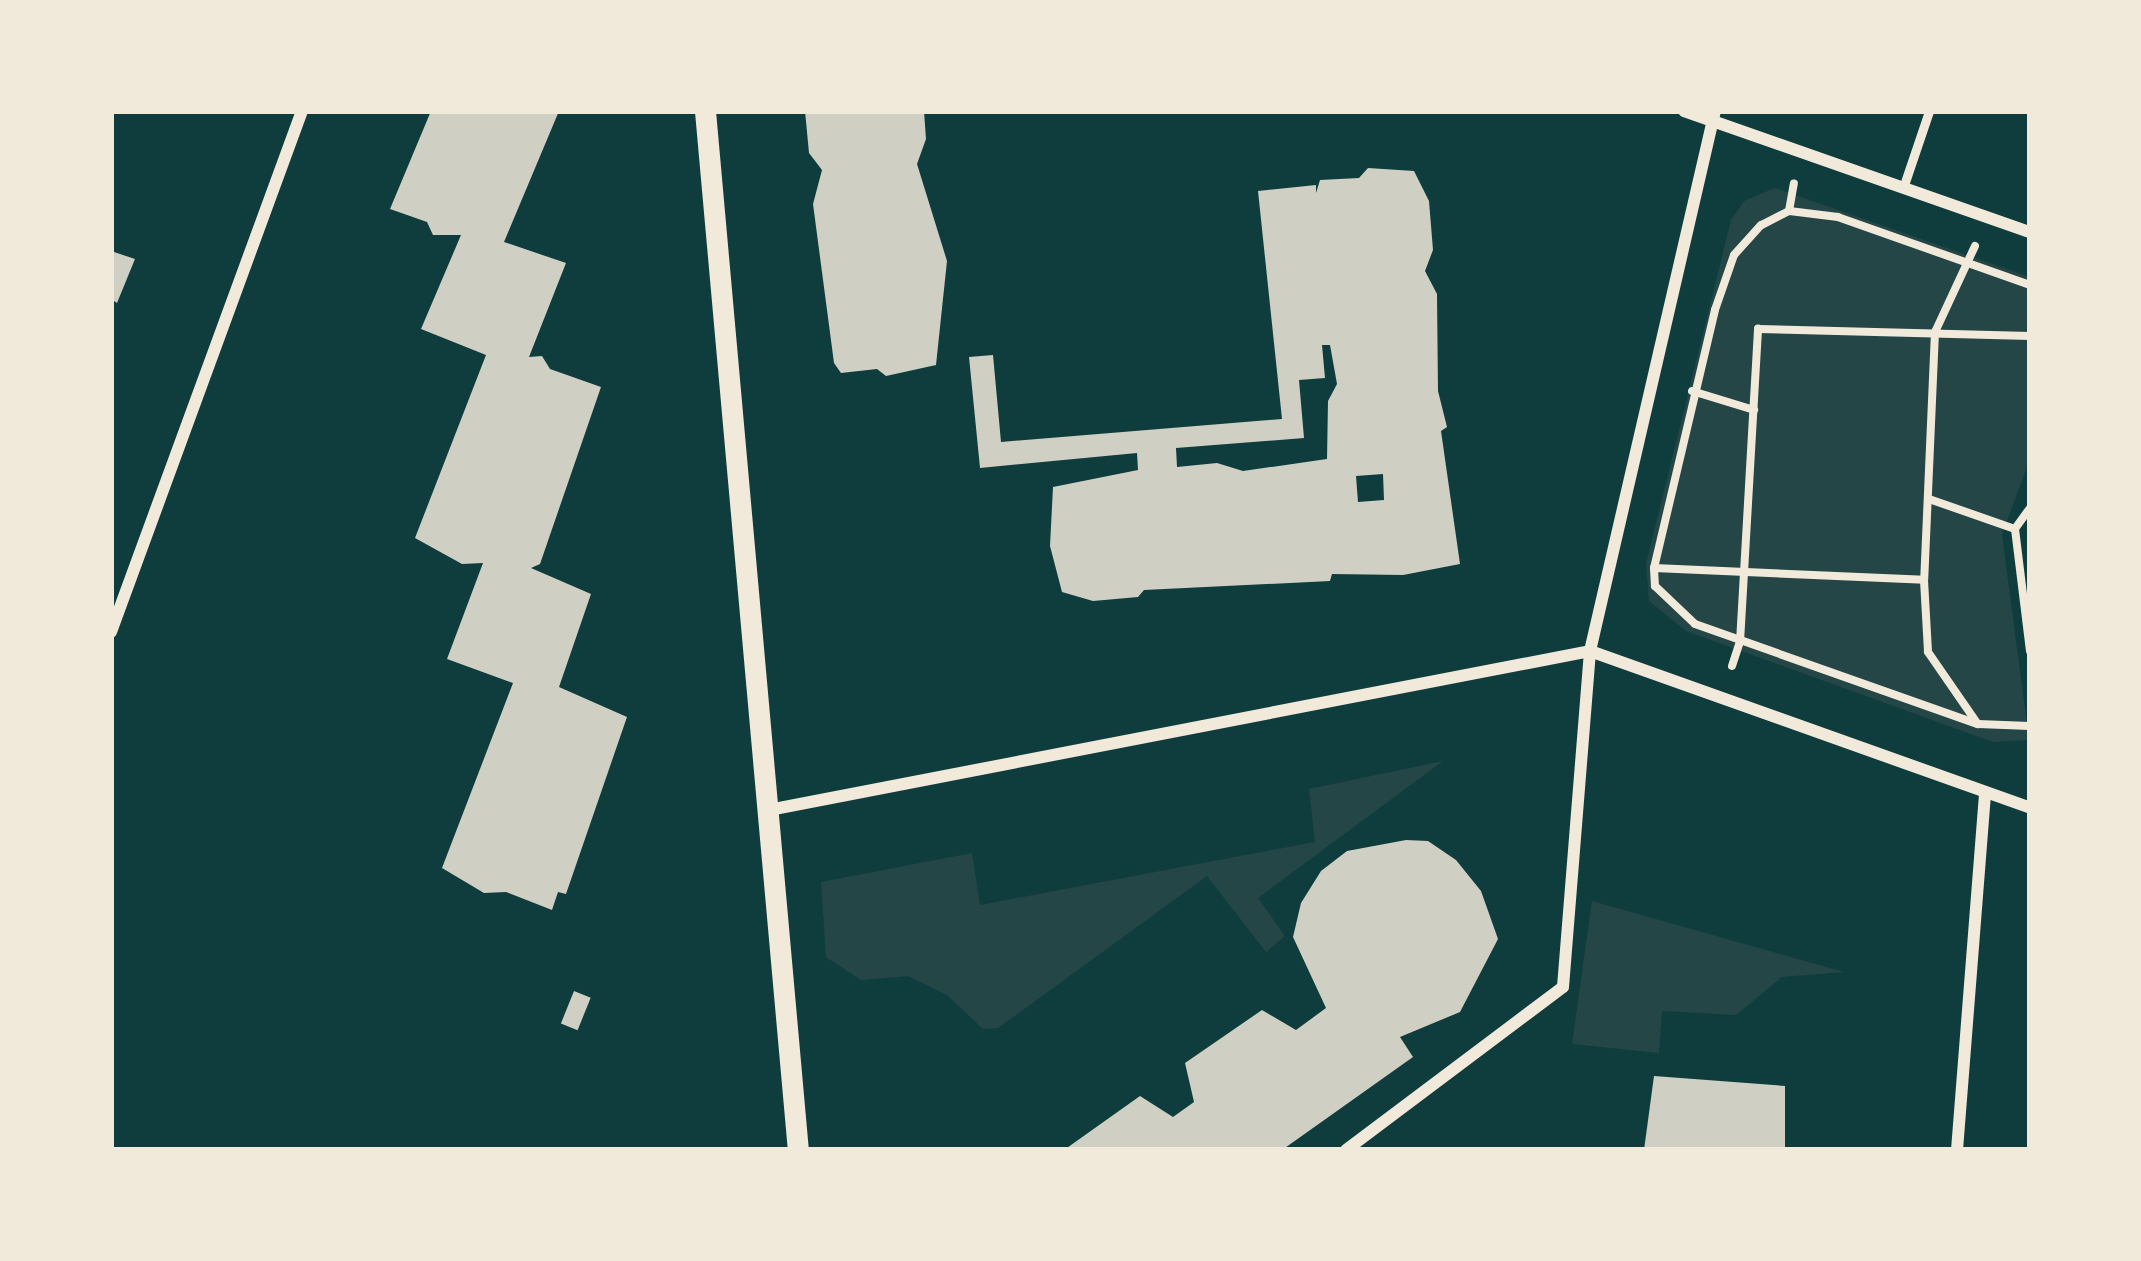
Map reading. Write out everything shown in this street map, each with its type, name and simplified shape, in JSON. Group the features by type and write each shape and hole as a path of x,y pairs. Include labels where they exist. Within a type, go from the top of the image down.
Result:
{"street":[{"path":"111,632 302,111"},
{"path":"705,111 797,1150"},
{"path":"1684,111 1714,116 2030,232"},
{"path":"1346,1150 1563,987 1590,651 1714,116"},
{"path":"769,809 1590,651 2030,808"},
{"path":"1957,1150 1984,792"}],"lane":[{"path":"1903,188 1929,111"}],"path":[{"path":"2030,285 1838,217 1789,211 1761,225 1735,255 1654,568 1654,586 1670,606 1740,642 1978,724 2030,726"},
{"path":"1978,724 1928,652 1924,580 1935,332 1986,217"},
{"path":"1721,698 1740,642 1758,329 2030,336"},
{"path":"1654,380 1754,410"},
{"path":"1928,499 2015,529"},
{"path":"2030,508 2015,529 2030,651"},
{"path":"1654,568 1924,580"}],"shaded area":[{"path":"1775,188 2030,277 2030,459 2002,534 2029,740 1993,742 1686,631 1649,601 1646,564 1731,220 1744,201"},
{"path":"1443,761 1258,898 1285,936 1266,952 1207,876 998,1028 983,1029 947,995 908,976 861,980 826,957 821,882 972,853 980,905 1315,842 1309,789"},
{"path":"1592,901 1844,972 1782,977 1736,1015 1662,1011 1659,1053 1572,1044"}],"building":[{"path":"431,111 559,111 504,242 566,263 529,357 542,356 550,369 601,387 540,564 531,568 591,594 559,687 627,717 566,894 558,892 552,910 506,892 484,893 442,868 513,683 447,659 483,563 462,564 415,538 486,355 421,329 461,235 433,235 427,222 390,209"},
{"path":"805,111 924,111 926,139 917,164 947,261 936,365 886,376 877,369 841,373 834,363 813,204 822,170 809,153"},
{"path":"1368,168 1414,171 1429,201 1433,250 1425,271 1437,294 1438,391 1447,427 1441,431 1460,564 1403,575 1332,574 1330,581 1144,590 1138,597 1093,601 1062,592 1050,546 1053,487 1138,470 1137,453 980,468 969,357 993,355 1001,442 1282,419 1258,191 1316,185 1316,193 1320,180 1359,178","holes":["1322,345 1330,345 1337,384 1328,401 1327,459 1243,471 1217,463 1177,467 1176,448 1304,438 1299,380 1325,378","1383,474 1384,500 1358,502 1356,476"]},
{"path":"111,251 135,259 117,303 111,299"},
{"path":"1406,840 1428,841 1456,860 1481,891 1498,939 1460,1012 1400,1037 1413,1057 1282,1150 1064,1150 1140,1096 1173,1117 1194,1102 1185,1063 1262,1010 1296,1030 1326,1008 1293,937 1301,903 1321,871 1347,851"},
{"path":"574,991 591,998 578,1030 561,1023"},
{"path":"1654,1076 1785,1086 1785,1150 1644,1150"}]}
